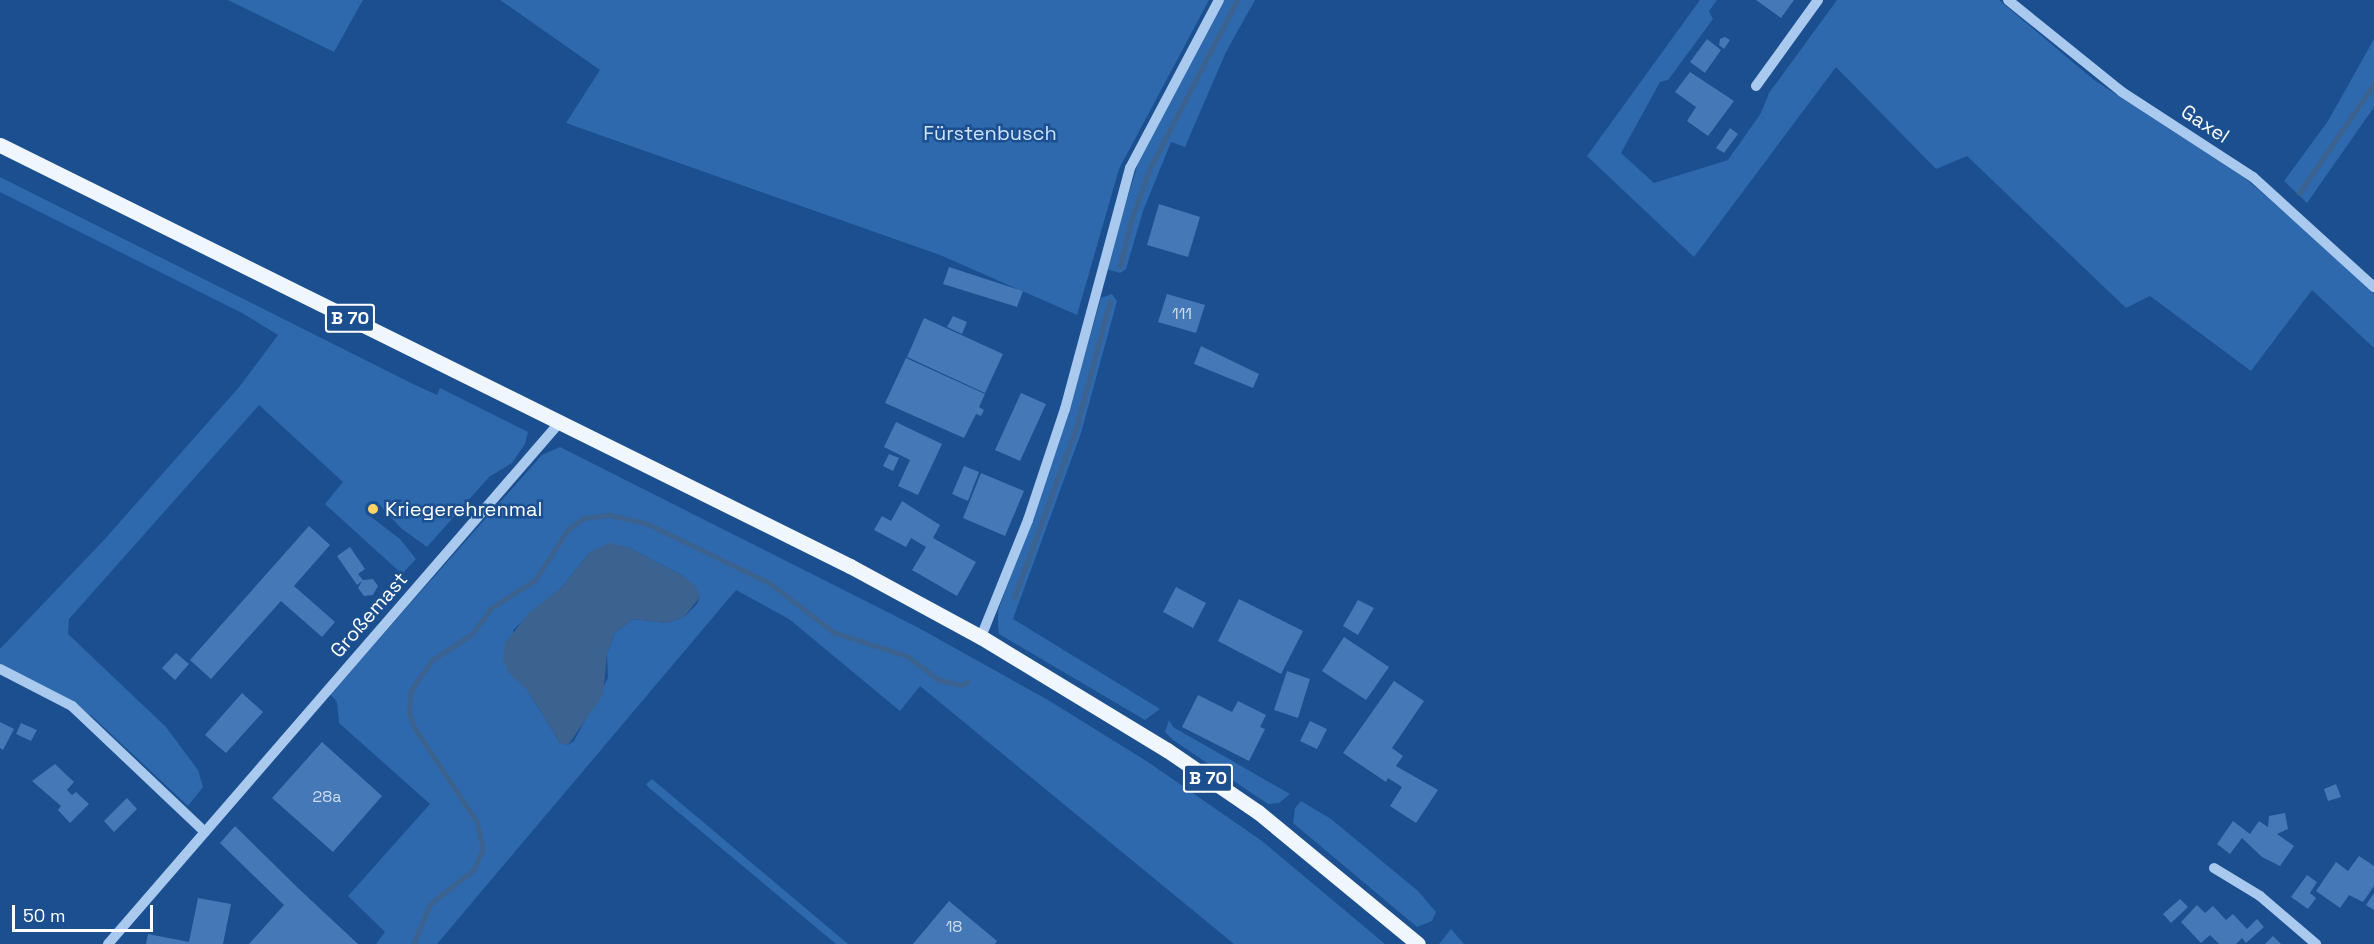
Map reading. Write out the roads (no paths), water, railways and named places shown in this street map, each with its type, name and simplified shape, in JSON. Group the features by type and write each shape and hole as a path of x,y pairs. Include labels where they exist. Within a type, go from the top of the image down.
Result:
{"main road":[{"name":"B 70","path":"0,144 850,566 981,637 1167,750 1258,812 1418,944"}],"street":[{"path":"981,637 1028,520 1065,409 1130,168 1219,0"},
{"path":"1756,86 1818,0"},
{"name":"Gaxel","path":"2008,0 2122,92 2253,177 2374,287"},
{"name":"Großemast","path":"108,944 560,422"},
{"path":"0,669 72,706 205,832"},
{"path":"2214,868 2260,896 2316,944"}],"waterway":[{"path":"1120,266 1132,217 1150,168 1237,0"},
{"path":"2299,193 2374,84"},
{"path":"1014,598 1076,428 1110,301"},
{"path":"413,944 430,904 473,870 483,849 477,822 414,727 409,712 411,690 432,660 472,634 491,608 535,580 568,529 584,518 610,515 646,523 771,584 833,632 907,656 939,680 961,685 967,682"}],"place":[{"name":"Kriegerehrenmal","path":"373,509"}],"park label":[{"name":"Fürstenbusch","path":"990,133"}]}
